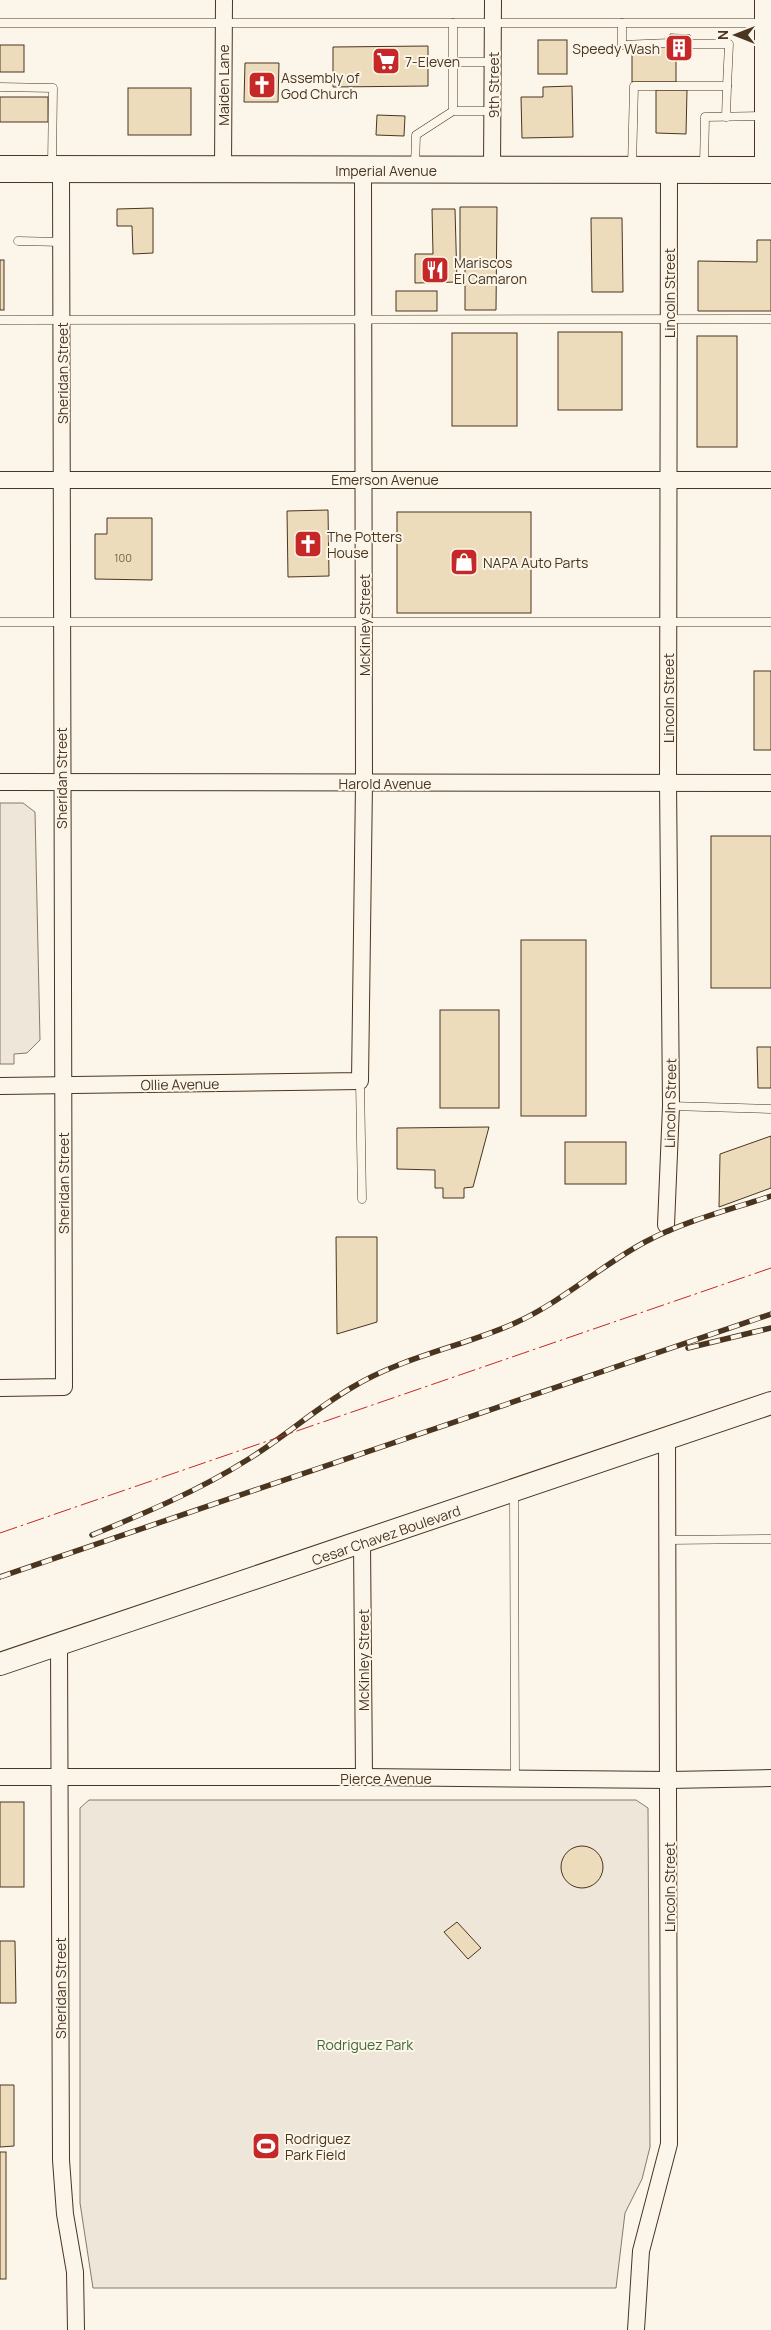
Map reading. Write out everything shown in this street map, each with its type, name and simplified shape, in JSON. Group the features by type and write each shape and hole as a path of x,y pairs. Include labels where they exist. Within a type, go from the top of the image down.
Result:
{"highway":[{"name":"Imperial Avenue","path":"0,169 492,171 767,169"}],"main road":[{"name":"Cesar Chavez Boulevard","path":"0,1664 667,1440 771,1403"}],"street":[{"name":"Maiden Lane","path":"223,169 224,0"},
{"name":"9th Street","path":"492,171 493,0"},
{"path":"764,0 767,23 763,116 767,169"},
{"name":"Sheridan Street","path":"0,1388 64,1387 61,782 62,242 57,170"},
{"name":"McKinley Street","path":"360,1081 364,784 363,170"},
{"name":"Lincoln Street","path":"666,1225 671,1106 668,782 669,170"},
{"name":"Emerson Avenue","path":"0,480 364,478 771,480"},
{"name":"Harold Avenue","path":"0,782 364,784 771,783"},
{"name":"Ollie Avenue","path":"0,1086 360,1081"},
{"name":"Lincoln Street","path":"636,2330 641,2251 669,2144 667,1440"},
{"name":"McKinley Street","path":"362,1543 364,1777"},
{"name":"Sheridan Street","path":"59,1645 61,2160 65,2214 75,2272 76,2330"},
{"name":"Pierce Avenue","path":"0,1777 364,1777 669,1780 771,1778"}],"lane":[{"path":"0,23 767,23"},
{"path":"453,23 453,111"},
{"path":"622,23 622,45 669,43"},
{"path":"690,44 729,44 726,117"},
{"path":"453,62 493,62"},
{"path":"632,170 634,86 727,86"},
{"path":"0,87 53,88 57,170"},
{"path":"415,170 416,135 453,111 493,111"},
{"path":"704,170 705,117 763,116"},
{"path":"18,241 62,242"},
{"path":"0,320 771,319"},
{"path":"0,622 771,622"},
{"path":"360,1081 362,1199"},
{"path":"671,1106 771,1109"},
{"path":"514,1491 515,1779"},
{"path":"668,1540 771,1538"}],"green space":[{"path":"0,803 23,803 35,812 40,1040 27,1053 14,1054 14,1064 0,1064"},
{"name":"Rodriguez Park","path":"89,1800 636,1800 648,1808 650,2147 642,2179 625,2213 616,2288 93,2288 80,2203 80,1808"}],"building":[{"name":"Speedy Wash","path":"670,34 690,35 690,53 669,53"},
{"path":"538,40 567,40 567,74 538,74"},
{"path":"0,45 24,45 24,72 0,72"},
{"path":"428,46 428,86 333,87 333,47"},
{"path":"632,46 667,46 669,53 676,55 676,82 632,82"},
{"path":"245,63 279,63 278,102 244,102"},
{"path":"572,86 573,137 522,138 521,97 543,97 543,87"},
{"path":"128,88 191,88 191,135 128,135"},
{"path":"656,90 687,90 686,134 656,133"},
{"path":"0,97 48,97 48,122 0,122"},
{"path":"377,115 405,116 404,136 376,135"},
{"path":"460,207 497,207 496,310 465,310 465,261 460,261"},
{"path":"153,208 153,253 133,254 132,226 117,226 117,209"},
{"path":"432,209 455,209 457,282 415,283 415,254 433,254"},
{"path":"591,218 622,218 623,292 592,292"},
{"path":"757,240 771,240 771,311 698,311 698,261 757,262"},
{"path":"0,260 4,260 4,310 0,310"},
{"path":"396,291 437,291 437,311 396,311"},
{"path":"558,332 622,332 622,410 558,410"},
{"path":"452,333 517,333 517,426 452,426"},
{"path":"697,336 737,336 737,447 697,447"},
{"name":"The Potters House","path":"328,510 329,576 288,577 287,511"},
{"name":"NAPA Auto Parts","path":"397,512 531,512 531,613 397,613"},
{"path":"107,518 152,518 152,580 95,579 95,534 107,534"},
{"path":"754,671 771,671 771,750 754,750"},
{"path":"711,836 771,836 771,988 711,988"},
{"path":"521,940 586,940 586,1116 521,1116"},
{"path":"440,1010 499,1010 499,1108 440,1108"},
{"path":"757,1047 771,1047 771,1088 758,1088"},
{"path":"489,1127 473,1187 464,1188 464,1198 443,1198 443,1188 435,1188 435,1170 397,1169 397,1128"},
{"path":"771,1136 771,1188 719,1207 720,1154"},
{"path":"565,1142 626,1142 626,1184 565,1184"},
{"path":"336,1237 377,1237 377,1322 337,1334"},
{"path":"0,1802 24,1802 24,1887 0,1887"},
{"path":"586,1846 594,1849 600,1855 603,1867 600,1879 594,1885 578,1888 570,1885 564,1879 561,1863 564,1855 570,1849"},
{"path":"457,1922 481,1948 468,1959 444,1932"},
{"path":"0,1941 15,1941 16,2003 0,2003"},
{"path":"0,2085 14,2085 14,2146 0,2147"},
{"path":"0,2152 6,2152 6,2279 0,2279"}],"railway":[{"path":"92,1535 210,1482 260,1451 338,1396 370,1377 411,1360 515,1323 549,1305 645,1242 691,1222 771,1196"},
{"path":"0,1577 771,1314"},
{"path":"688,1348 771,1328"}],"power":[{"path":"0,1533 771,1268"}],"place":[{"name":"Speedy Wash","path":"679,48"},
{"name":"7-Eleven","path":"386,61"},
{"name":"Assembly of God Church","path":"262,85"},
{"name":"Mariscos El Camaron","path":"435,270"},
{"name":"The Potters House","path":"308,544"},
{"name":"NAPA Auto Parts","path":"464,562"},
{"name":"Rodriguez Park Field","path":"266,2146"}]}
